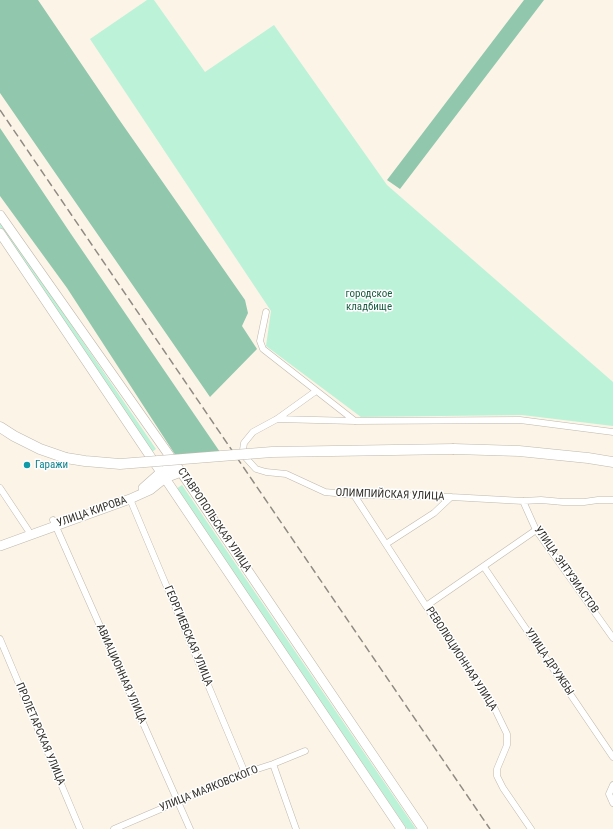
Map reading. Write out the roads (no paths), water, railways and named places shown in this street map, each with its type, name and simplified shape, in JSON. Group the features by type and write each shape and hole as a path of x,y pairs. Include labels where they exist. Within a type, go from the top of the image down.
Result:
{"main road":[{"name":"СТАВРОПОЛЬСКАЯ УЛИЦА","path":"0,215 178,469 423,829"},
{"name":"СТАВРОПОЛЬСКАЯ УЛИЦА","path":"0,233 401,829"},
{"path":"0,427 40,449 66,458 120,464 272,452 454,449 519,451 613,462"},
{"name":"УЛИЦА КИРОВА","path":"0,546 54,522 145,488 163,475 178,469"},
{"name":"УЛИЦА КИРОВА","path":"0,540 130,499 150,490 163,475"}],"street":[{"path":"266,312 260,341 263,349 354,421"},
{"path":"277,419 316,391"},
{"path":"277,419 354,421 520,420 613,432"},
{"name":"ОЛИМПИЙСКАЯ УЛИЦА","path":"277,419 253,432 244,443 243,450 246,458 256,469 266,472 286,474 325,492 354,495 451,497 523,501 612,501"},
{"path":"0,488 28,530"},
{"name":"РЕВОЛЮЦИОННАЯ УЛИЦА","path":"354,495 426,606 491,702 507,734 507,745 497,769 497,776 503,788 530,829"},
{"name":"ОЛИМПИЙСКАЯ УЛИЦА","path":"386,544 434,513 451,497"},
{"name":"ГЕОРГИЕВСКАЯ УЛИЦА","path":"130,499 245,772"},
{"name":"УЛИЦА ЭНТУЗИАСТОВ","path":"523,501 536,530 613,638"},
{"name":"АВИАЦИОННАЯ УЛИЦА","path":"54,522 190,829"},
{"path":"426,606 536,530"},
{"name":"УЛИЦА ДРУЖБЫ","path":"484,567 613,757"},
{"name":"ПРОЛЕТАРСКАЯ УЛИЦА","path":"0,639 80,829"},
{"name":"УЛИЦА МАЯКОВСКОГО","path":"114,829 245,772 273,764 305,751"},
{"path":"273,764 296,829"},
{"path":"613,785 611,786 609,794 613,803"}],"railway":[{"path":"0,110 490,829"}],"place":[{"name":"Гаражи","path":"27,465"}],"park label":[{"name":"городское кладбище","path":"369,300"}]}
